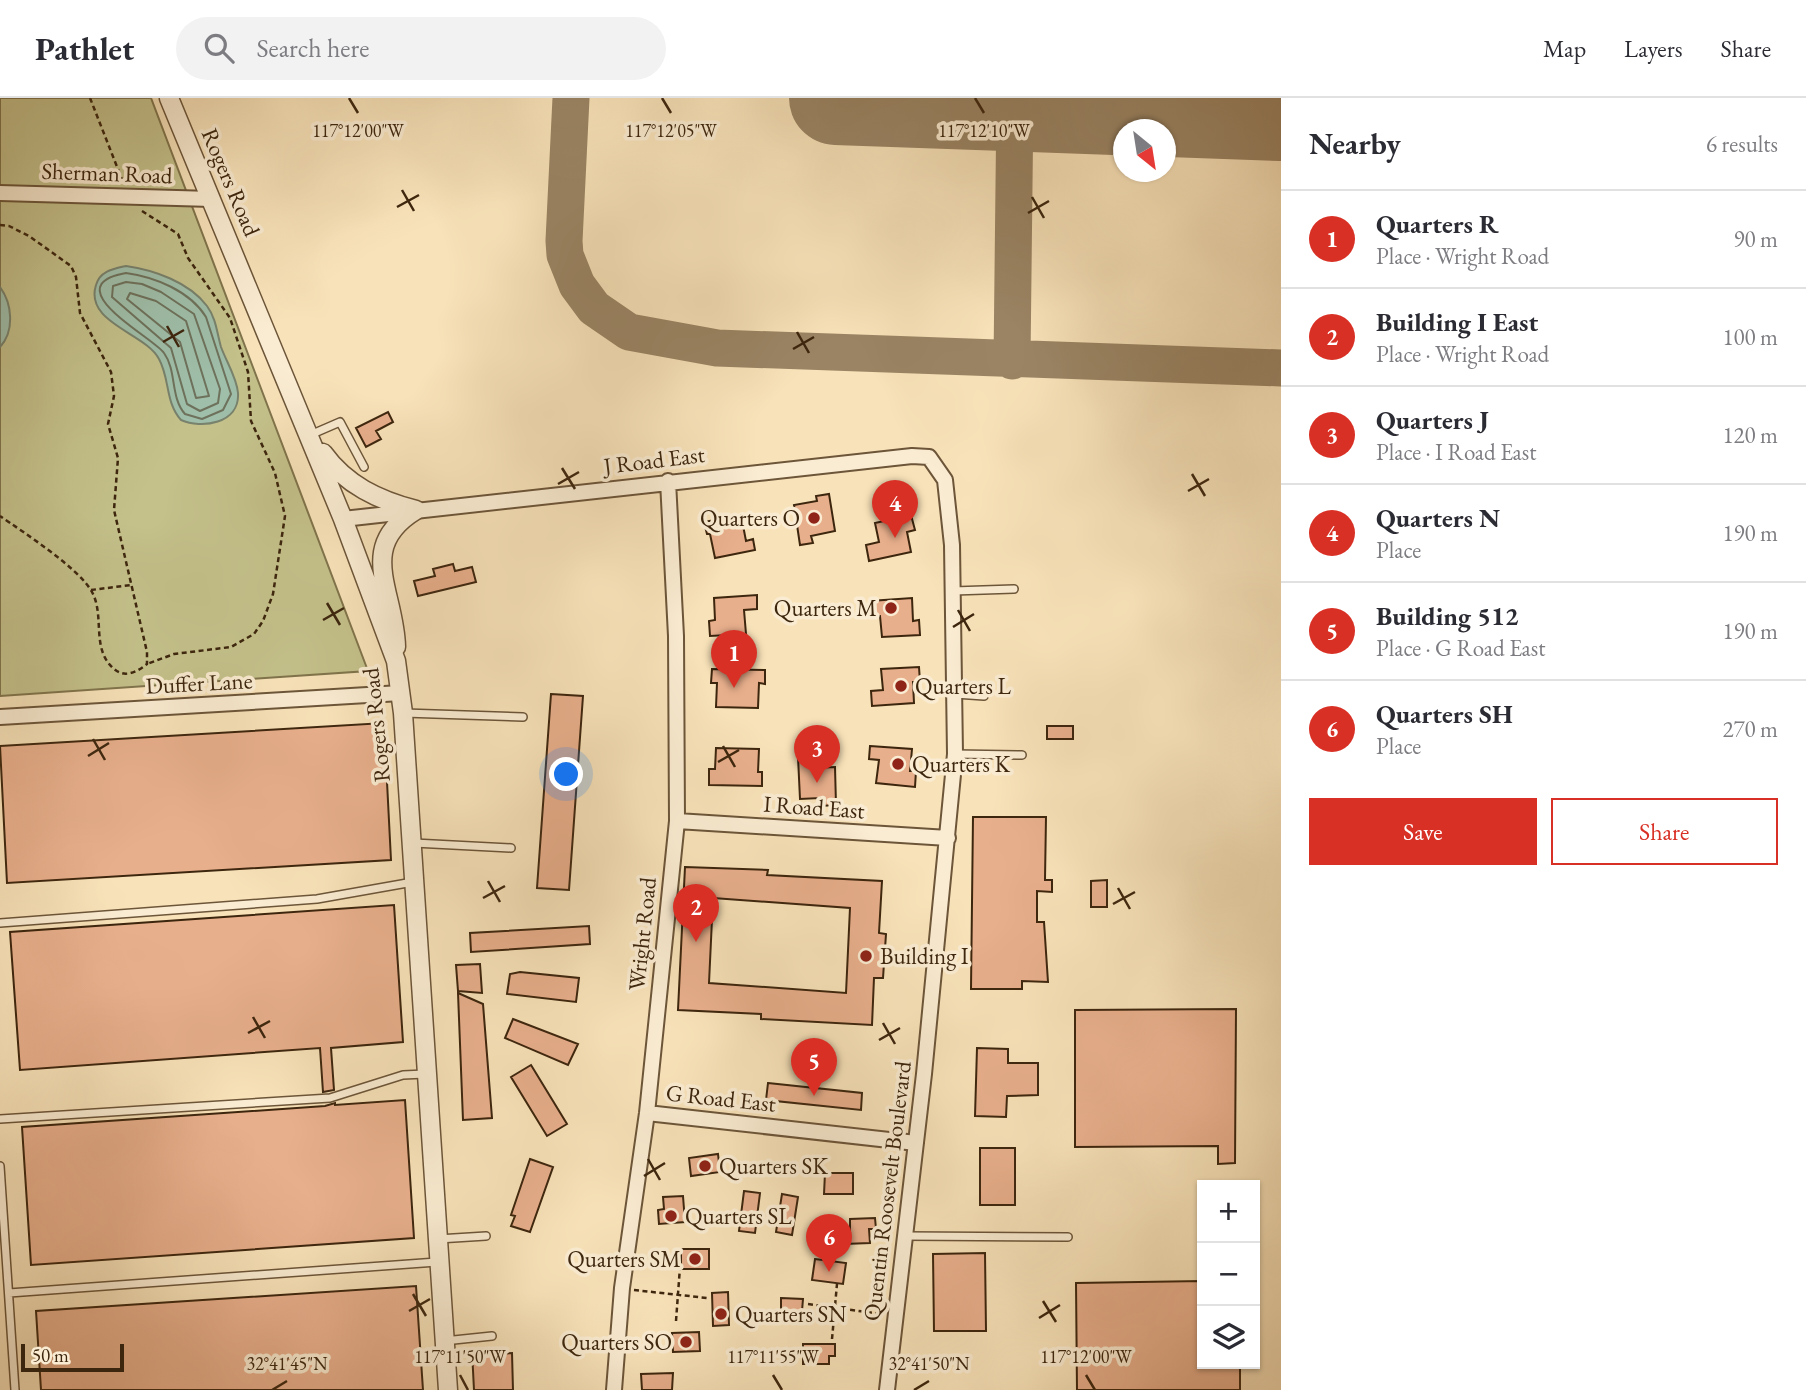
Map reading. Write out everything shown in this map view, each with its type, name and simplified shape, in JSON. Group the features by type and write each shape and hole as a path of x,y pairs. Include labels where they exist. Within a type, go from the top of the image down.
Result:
{"street":[{"name":"Rogers Road","path":"169,98 343,519 396,661 403,713 415,882 447,1390"},
{"name":"Sherman Road","path":"0,193 212,200"},
{"path":"309,435 338,472 352,482 384,502 416,510"},
{"name":"J Road East","path":"343,519 668,481 929,457"},
{"name":"Quentin Roosevelt Boulevard","path":"887,1390 916,1143 955,754 953,591 945,480 929,457"},
{"name":"Wright Road","path":"614,1390 622,1288 647,1113 677,821 676,636 668,481"},
{"path":"396,661 395,625 382,572 382,550 397,522 416,510"},
{"name":"Duffer Lane","path":"0,717 401,693"},
{"name":"I Road East","path":"677,821 948,838"},
{"name":"G Road East","path":"647,1113 916,1143"}],"lane":[{"path":"309,435 340,422 364,467"},
{"path":"953,591 1014,589"},
{"path":"955,694 984,696"},
{"path":"403,713 523,717"},
{"path":"955,754 1022,755"},
{"path":"412,843 511,848"},
{"path":"0,923 317,899 415,882"},
{"path":"0,1119 330,1098 403,1075 425,1074"},
{"path":"0,1166 15,1390"},
{"path":"437,1239 486,1236"},
{"path":"904,1236 1068,1237"},
{"path":"9,1293 438,1262"},
{"path":"444,1341 492,1336"}],"path":[{"path":"90,98 123,183"},
{"path":"0,516 47,551 91,590 97,607 100,644 105,659 115,671 125,674 174,654 231,647 254,634 263,621 273,594 285,516 275,473 251,421 248,372 230,318 188,258 178,234 166,223 143,213"},
{"path":"0,225 9,226 29,236 74,271 79,313 107,362 114,384 108,424 118,458 113,504 147,652 147,664"},
{"path":"91,590 131,584"},
{"path":"676,1321 680,1268"},
{"path":"832,1339 837,1284"},
{"path":"622,1288 708,1298"},
{"path":"808,1304 895,1316"}],"shaded area":[{"path":"0,98 151,98 368,671 0,696"}],"water":[{"path":"126,266 181,284 207,306 237,387 237,403 226,418 208,424 181,420 172,406 159,359 152,350 118,327 99,309 95,298 98,280 108,271"},
{"path":"0,287 7,301 10,325 0,347"}],"building":[{"path":"388,412 393,422 376,431 381,439 366,447 356,428"},
{"name":"Quarters O","path":"829,494 835,531 811,536 813,543 800,545 794,505 817,501 816,496"},
{"path":"741,515 746,541 753,539 755,550 715,558 710,534 707,534 704,522"},
{"path":"911,515 915,530 907,532 911,552 869,561 866,545 879,542 875,523"},
{"path":"453,564 455,571 472,567 476,582 418,596 414,581 435,576 433,569"},
{"path":"757,595 757,609 744,610 746,634 710,636 709,621 715,620 714,598"},
{"name":"Quarters M","path":"912,598 913,621 919,620 920,635 882,637 880,616 871,617 870,601"},
{"name":"Quarters L","path":"919,667 920,682 913,682 914,703 872,706 871,691 883,690 881,669"},
{"path":"712,669 765,670 765,684 759,683 758,708 716,707 717,683 711,683"},
{"path":"551,694 583,696 569,890 537,888"},
{"path":"384,723 391,860 7,883 0,746"},
{"path":"1047,726 1073,726 1073,739 1047,739"},
{"name":"Quarters K","path":"870,746 912,749 910,771 916,771 915,787 876,783 879,760 869,759"},
{"path":"716,748 759,749 758,772 762,772 762,786 709,785 709,769 715,769"},
{"path":"814,756 814,768 835,767 836,805 820,806 820,798 800,799 798,757"},
{"path":"973,817 1046,817 1045,880 1052,880 1052,892 1037,891 1037,922 1044,922 1048,982 1022,981 1022,989 971,989"},
{"path":"685,867 768,870 767,875 882,881 879,933 886,934 883,978 874,978 872,1025 761,1019 761,1014 678,1010","holes":["713,898 850,908 846,993 709,983"]},
{"path":"1107,880 1107,907 1091,907 1091,881"},
{"path":"394,905 403,1042 331,1048 334,1090 323,1092 320,1048 20,1070 10,932"},
{"path":"589,926 590,944 471,952 470,933"},
{"path":"480,964 482,993 458,991 456,965"},
{"path":"520,972 579,978 576,1002 507,994 510,974"},
{"path":"458,993 483,1004 492,1118 463,1120"},
{"path":"1236,1009 1235,1163 1218,1164 1218,1146 1075,1147 1075,1010"},
{"path":"513,1019 578,1044 568,1065 505,1038"},
{"path":"977,1048 1008,1049 1008,1063 1038,1063 1038,1095 1007,1096 1006,1117 975,1116"},
{"path":"531,1065 567,1124 547,1136 511,1077"},
{"path":"768,1083 862,1093 861,1110 766,1100"},
{"path":"405,1100 414,1238 31,1265 22,1127"},
{"path":"980,1148 1015,1148 1015,1205 980,1205"},
{"name":"Quarters SK","path":"718,1154 720,1172 691,1176 689,1158"},
{"path":"530,1159 553,1167 530,1232 511,1226 515,1216 511,1215"},
{"path":"825,1173 853,1173 853,1194 824,1194"},
{"path":"744,1191 760,1193 755,1233 739,1231"},
{"path":"782,1194 798,1197 792,1235 776,1232"},
{"name":"Quarters SL","path":"683,1196 685,1222 659,1224 658,1210 664,1209 663,1197"},
{"path":"875,1218 876,1229 869,1229 870,1243 844,1244 843,1231 850,1231 850,1219"},
{"name":"Quarters SM","path":"681,1249 709,1249 709,1269 681,1269"},
{"path":"985,1253 986,1331 934,1331 933,1254"},
{"path":"815,1259 846,1263 843,1284 812,1280"},
{"path":"1197,1281 1197,1369 1240,1369 1240,1390 1077,1390 1076,1283"},
{"path":"416,1286 423,1390 41,1390 36,1311"},
{"name":"Quarters SN","path":"728,1292 729,1325 713,1326 712,1293"},
{"path":"781,1298 803,1299 801,1323 774,1321 775,1311 781,1311"},
{"name":"Quarters SO","path":"699,1332 700,1351 673,1352 672,1333"},
{"path":"803,1344 835,1344 835,1356 829,1356 829,1364 803,1364"},
{"path":"484,1350 484,1355 512,1353 513,1390 474,1390 472,1351"},
{"path":"673,1373 672,1390 642,1390 641,1374"}],"taxiway":[{"path":"571,98 565,255 577,285 594,308 629,332 717,348 1281,368"},
{"path":"1012,361 1015,98"}],"runway":[{"path":"836,98 1281,114"}],"place":[{"name":"Quarters O","path":"814,518"},
{"name":"Quarters N","path":"895,538"},
{"name":"Quarters M","path":"891,608"},
{"name":"Quarters L","path":"901,686"},
{"name":"Quarters R","path":"734,688"},
{"name":"Quarters K","path":"898,764"},
{"name":"Quarters J","path":"817,783"},
{"name":"Building I East","path":"696,942"},
{"name":"Building I","path":"866,956"},
{"name":"Building 512","path":"814,1096"},
{"name":"Quarters SK","path":"705,1166"},
{"name":"Quarters SL","path":"671,1216"},
{"name":"Quarters SM","path":"695,1259"},
{"name":"Quarters SH","path":"829,1272"},
{"name":"Quarters SN","path":"721,1314"},
{"name":"Quarters SO","path":"686,1342"}]}
